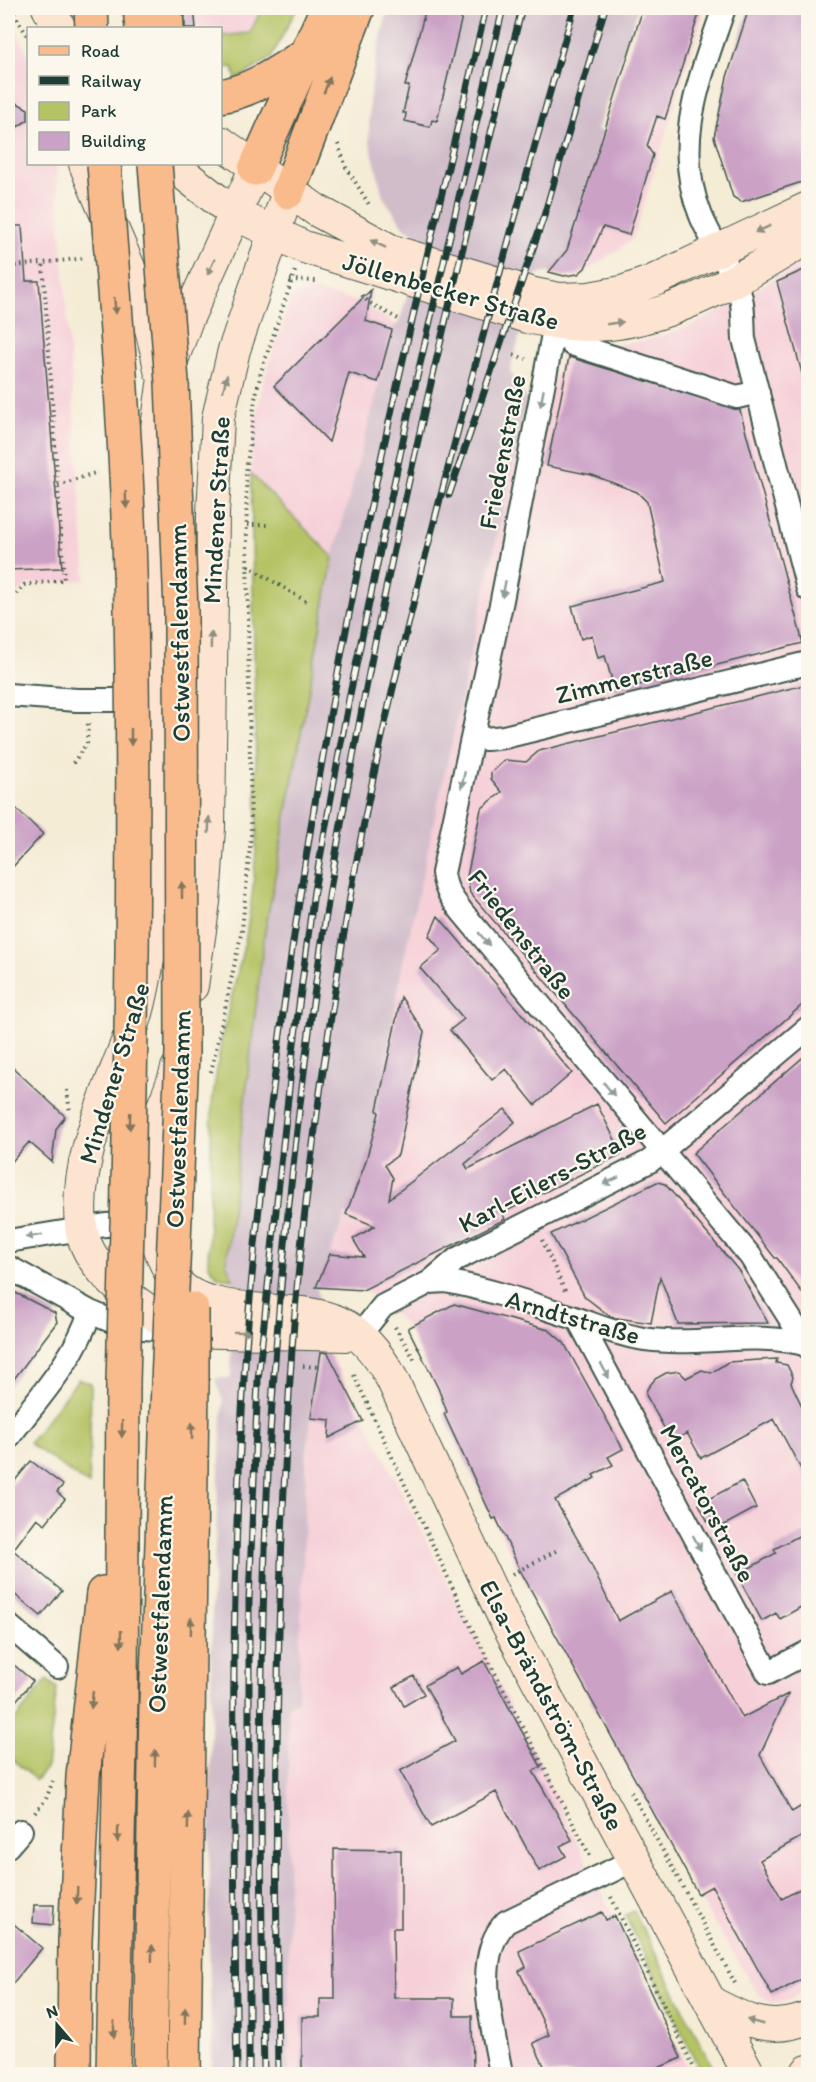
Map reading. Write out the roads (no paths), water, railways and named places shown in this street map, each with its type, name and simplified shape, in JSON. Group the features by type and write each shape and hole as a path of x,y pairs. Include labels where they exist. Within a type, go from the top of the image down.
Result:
{"main road":[{"path":"91,8 93,27"},
{"path":"140,8 142,27"},
{"path":"166,8 167,27"},
{"path":"255,169 327,8"},
{"path":"288,192 358,8"},
{"path":"222,95 245,89 308,53"},
{"name":"Ostwestfalendamm","path":"104,165 121,386 131,609 131,1053 123,1383 121,1698 113,2074"},
{"name":"Ostwestfalendamm","path":"150,2074 156,1703 180,1383 192,1289 182,1053 181,611 155,165"},
{"path":"167,384 176,165"},
{"path":"180,1383 184,2074"},
{"path":"74,2074 75,1940 83,1777 102,1598 122,1475"}],"street":[{"path":"47,8 51,27"},
{"path":"47,8 59,27"},
{"path":"74,8 92,27"},
{"path":"724,8 703,70 687,133 687,158 695,200 741,299 744,339 808,589"},
{"name":"Jöllenbecker Straße","path":"222,144 288,192 347,229 392,251 534,294 562,322"},
{"path":"85,165 143,303 167,384"},
{"name":"Jöllenbecker Straße","path":"172,165 235,214 273,234 334,258 562,322 609,324 641,319 684,304 808,237"},
{"path":"235,214 255,169"},
{"path":"273,234 288,192"},
{"name":"Jöllenbecker Straße","path":"562,322 589,298 622,292 808,208"},
{"name":"Mindener Straße","path":"81,1228 83,1169 106,1095 133,1025 142,990 162,856 154,448 167,384 186,322 235,214"},
{"name":"Mindener Straße","path":"161,1252 147,1210 145,1163 154,1129 172,1086 188,1016 204,903 209,828 213,513 218,418 234,350 273,234"},
{"path":"562,322 737,397 758,392"},
{"name":"Friedenstraße","path":"562,322 443,873 447,893 758,1267 808,1346"},
{"name":"Zimmerstraße","path":"472,736 486,739 504,737 808,663"},
{"path":"8,695 88,700 210,699"},
{"name":"Karl-Eilers-Straße","path":"430,1282 457,1258 663,1153 808,1028"},
{"path":"8,1240 81,1228 124,1224 135,1229 161,1252 178,1284 208,1302 229,1307 302,1312 328,1318 359,1336"},
{"path":"81,1228 92,1252 107,1275 152,1314 183,1331"},
{"path":"8,1267 90,1312 126,1328 359,1336"},
{"name":"Arndtstraße","path":"359,1336 382,1306 430,1282 445,1281 578,1319 613,1332 666,1342 779,1338 808,1346"},
{"path":"8,1438 73,1353 82,1336 90,1312"},
{"name":"Mercatorstraße","path":"578,1319 768,1673 808,1652"},
{"name":"Elsa-Brändström-Straße","path":"359,1336 377,1352 392,1379 504,1618 749,2074"},
{"path":"8,1625 57,1667"},
{"path":"501,2074 487,1976 488,1959 496,1933 506,1922 634,1860"},
{"path":"710,2002 740,2017 768,2026 783,2026 808,2018"}],"railway":[{"path":"237,2074 234,1867 236,1556 246,1348 265,1155 288,976 316,797 348,619 394,399 486,8"},
{"path":"249,2074 249,1601 258,1380 293,1051 314,891 349,699 410,407 503,8"},
{"path":"264,2074 261,1746 267,1486 280,1297 307,1047 326,916 373,654 428,394 522,8"},
{"path":"278,2074 277,1726 285,1466 299,1269 326,1048 364,822 402,648 493,300 574,8"},
{"path":"449,495 544,216 605,8"}]}
